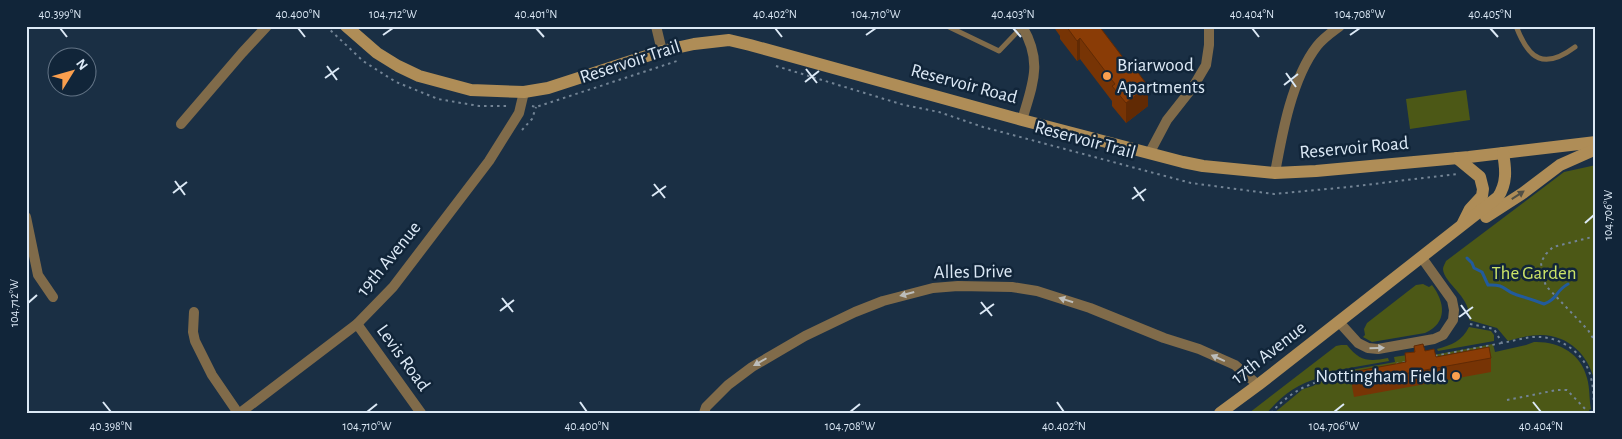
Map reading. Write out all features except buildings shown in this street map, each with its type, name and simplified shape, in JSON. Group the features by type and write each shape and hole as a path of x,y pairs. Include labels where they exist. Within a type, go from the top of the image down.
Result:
{"street":[{"path":"181,124 242,53 268,26"},
{"name":"Reservoir Road","path":"346,26 377,54 419,76 472,90 524,92 548,88 662,51 694,44 729,40 1022,120 1203,166 1275,173 1457,158 1596,142"},
{"path":"656,26 662,51"},
{"path":"1022,26 1030,41 1035,62 1032,84 1022,120"},
{"path":"1150,152 1167,120 1194,87 1206,65 1209,26"},
{"path":"1275,173 1286,120 1299,76 1317,46 1340,26"},
{"name":"19th Avenue","path":"194,312 193,332 195,341 212,374 239,413 357,324 393,287 489,161 520,113 524,92"},
{"path":"1460,228 1480,220 1523,193 1566,161 1596,149"},
{"name":"17th Avenue","path":"1220,413 1498,198 1503,189 1506,173 1503,153"},
{"path":"1457,158 1480,177 1483,189 1482,196 1470,209 1460,228"},
{"path":"26,217 38,275 53,297"},
{"path":"1339,322 1358,343 1368,348 1378,349 1434,339 1442,335 1453,320 1452,300 1422,258"},
{"name":"Alles Drive","path":"704,413 706,407 728,385 752,367 805,336 883,301 933,288 958,286 1012,286 1037,291 1090,308 1164,338 1199,349 1235,365 1258,385"},
{"name":"Levis Road","path":"357,324 421,413"}],"lane":[{"path":"947,26 999,52 1022,26"},
{"path":"1516,26 1531,54 1539,58 1546,60 1555,59 1574,47"}],"path":[{"name":"Reservoir Trail","path":"326,26 363,61 396,82 438,99 479,106 536,106 684,59"},
{"name":"Reservoir Trail","path":"776,66 904,105 939,112 983,127 1191,183 1274,194 1458,174"},
{"path":"518,135 532,119 536,106"},
{"path":"1596,236 1553,247 1546,254 1542,262 1542,274 1546,286 1588,330 1596,343"},
{"path":"1470,324 1494,329 1502,343"},
{"path":"1434,356 1540,337 1556,340 1567,345 1580,356 1591,377 1595,413"},
{"path":"1396,364 1406,362"},
{"path":"1271,413 1301,387 1329,378 1358,372"},
{"path":"1507,400 1557,390 1567,390 1589,413"}],"green space":[{"path":"1466,90 1470,120 1410,129 1406,99"},
{"name":"The Garden","path":"1596,165 1596,389 1587,363 1576,348 1569,343 1551,336 1541,335 1508,341 1497,328 1469,320 1466,304 1448,280 1443,269 1446,261 1564,172"},
{"path":"1423,284 1429,287 1432,285 1440,298 1442,312 1438,324 1425,333 1372,342 1363,337 1367,323 1416,285"},
{"path":"1469,327 1491,331 1494,335 1494,341 1438,351 1437,349 1460,339"},
{"name":"Nottingham Field","path":"1534,342 1560,346 1574,355 1580,362 1588,382 1590,413 1274,413 1303,389 1313,386 1334,373 1395,362 1394,357 1427,352 1428,356 1493,344 1495,352"},
{"path":"1347,345 1356,354 1365,359 1388,358 1389,361 1332,371 1332,373 1320,375 1320,378 1304,383 1290,391 1267,413 1249,413 1336,346"}],"waterway":[{"path":"1467,258 1474,268 1482,272 1488,285 1502,287 1544,304 1552,300 1568,284"}],"place":[{"name":"Briarwood Apartments","path":"1107,76"},
{"name":"Nottingham Field","path":"1456,376"}]}
